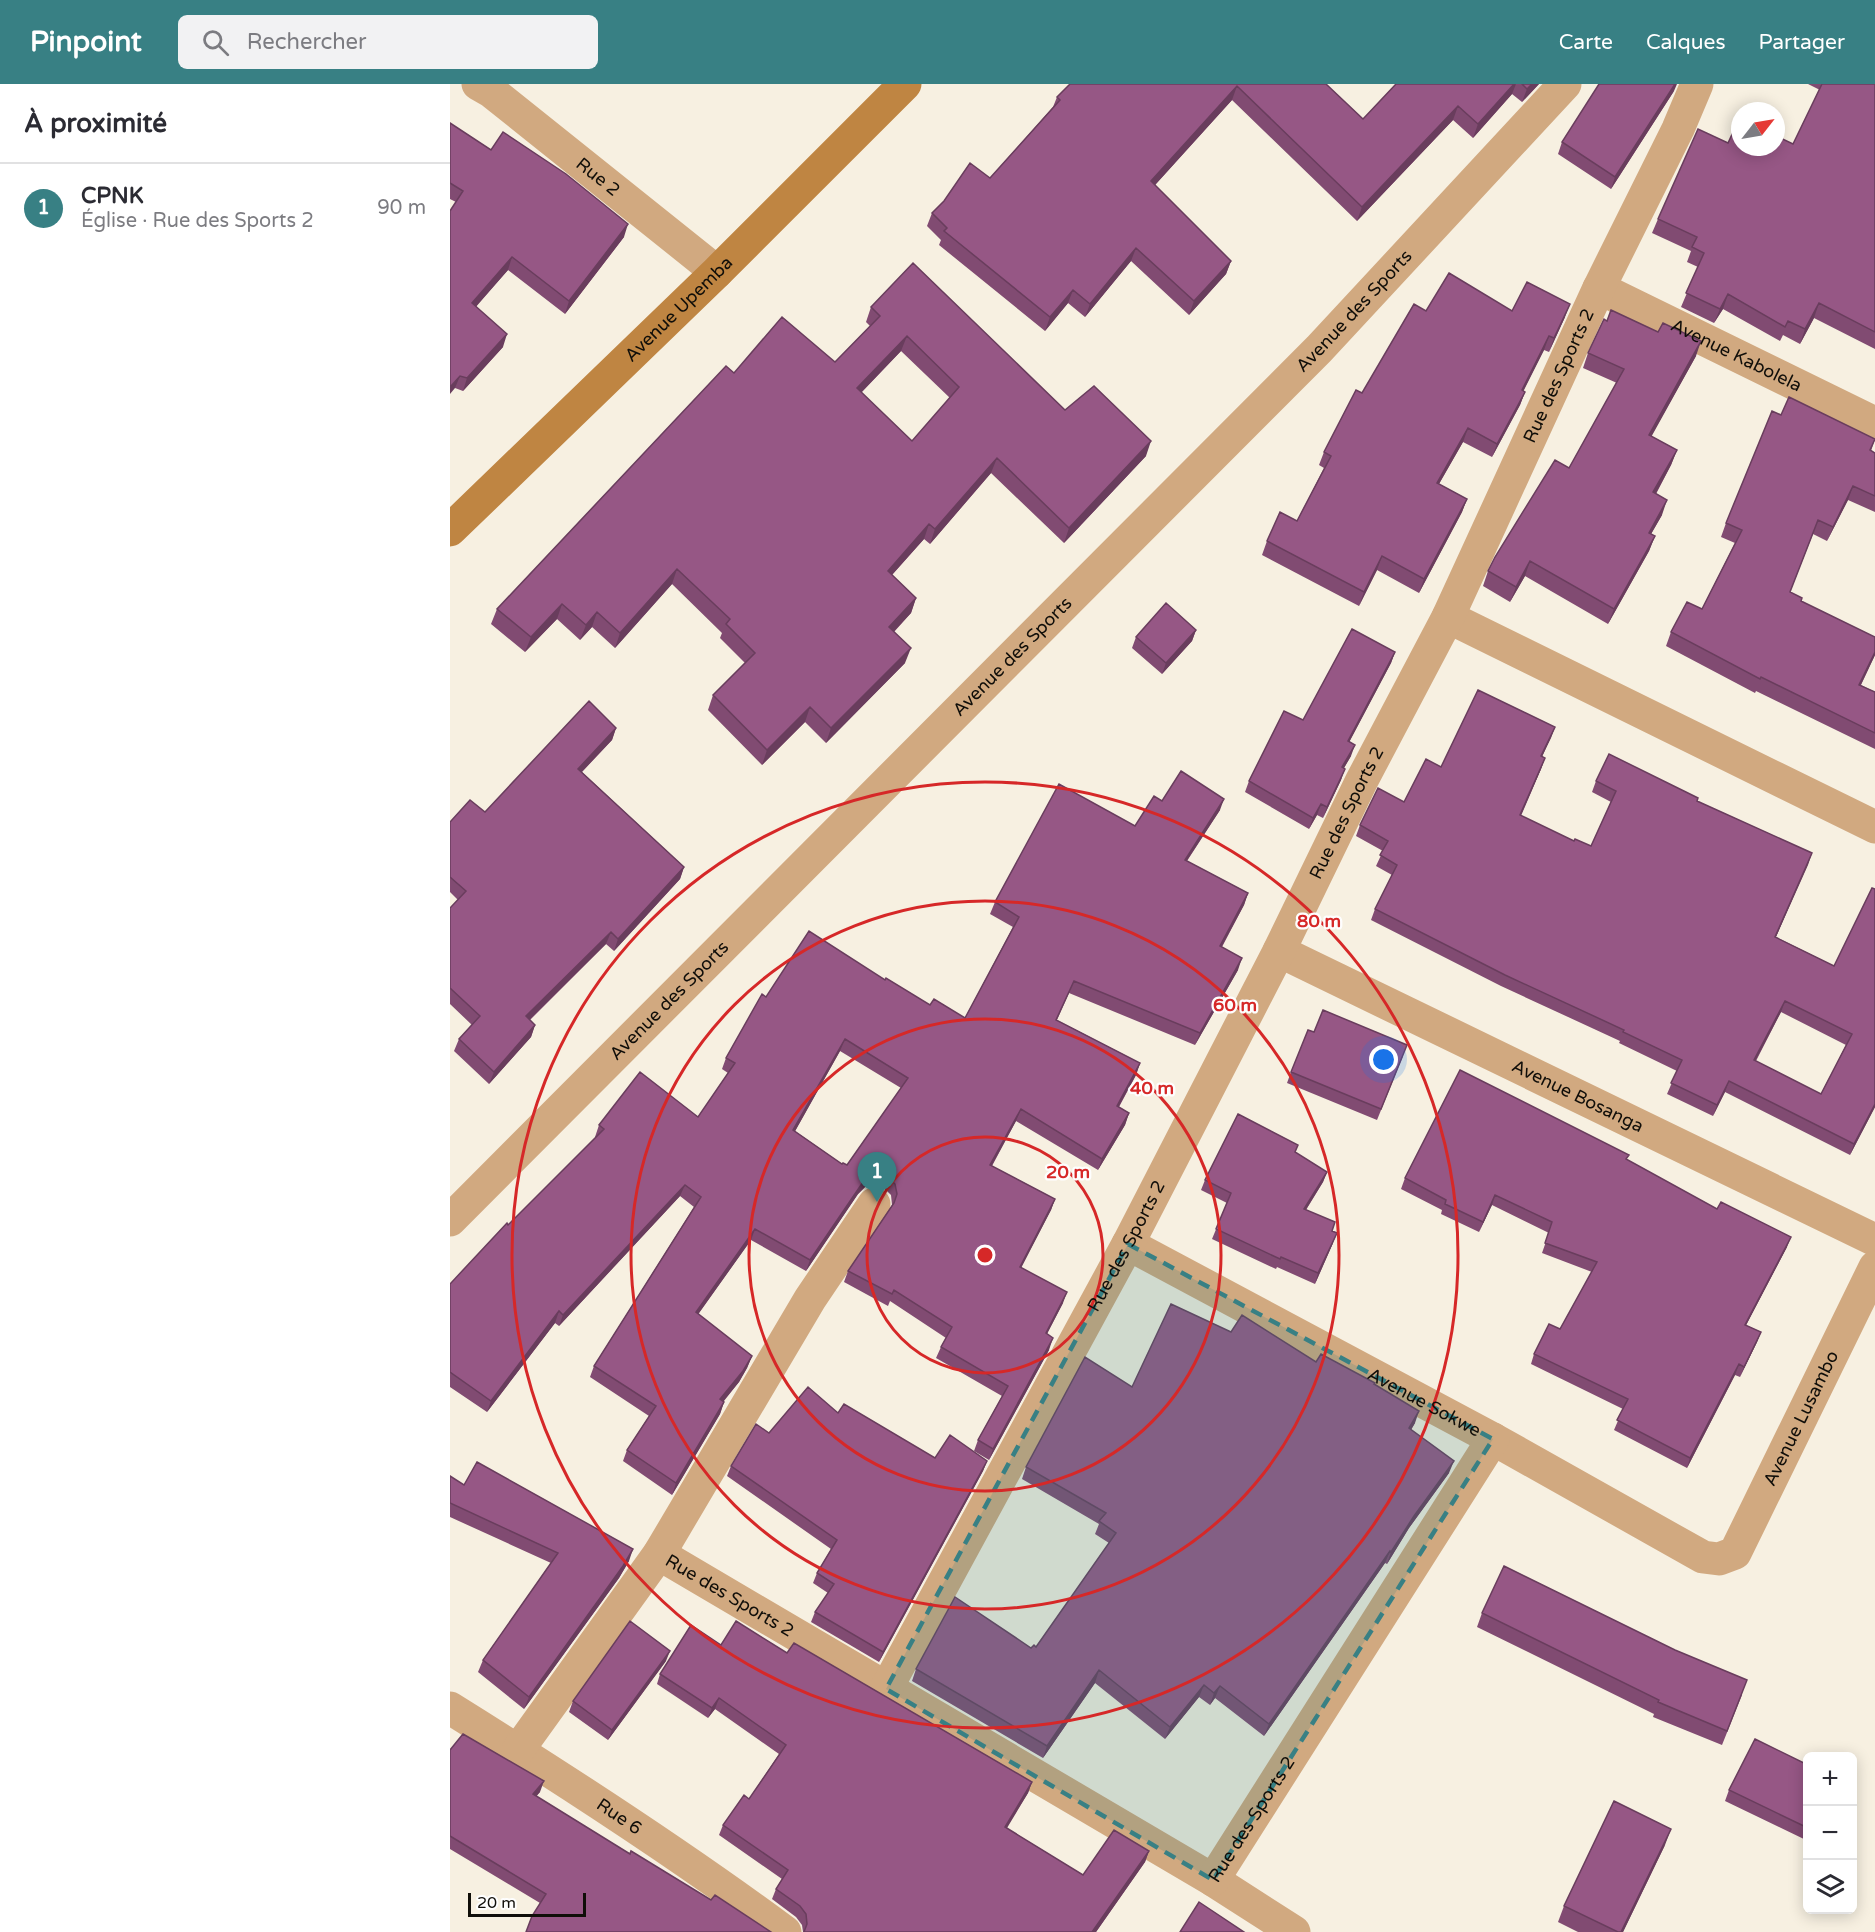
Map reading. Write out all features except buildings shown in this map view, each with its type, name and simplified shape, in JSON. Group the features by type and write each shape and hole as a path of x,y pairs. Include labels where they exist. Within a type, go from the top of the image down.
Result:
{"street":[{"name":"Rue 2","path":"478,84 492,92 717,272"},
{"name":"Avenue Upemba","path":"450,530 717,272 905,84"},
{"name":"Avenue des Sports","path":"450,1220 1318,349 1565,84"},
{"name":"Rue des Sports 2","path":"886,1689 1128,1244 1279,951 1361,782 1448,617 1599,288 1678,129 1697,84"},
{"name":"Avenue Kabolela","path":"1599,288 1875,423"},
{"path":"1448,617 1875,827"},
{"name":"Avenue Bosanga","path":"1279,951 1875,1239"},
{"path":"659,1554 810,1299 874,1204"},
{"name":"Avenue Sokwe","path":"1128,1244 1493,1439 1703,1557 1719,1559"},
{"name":"Avenue Lusambo","path":"1719,1559 1735,1553 1875,1267"},
{"name":"Rue des Sports 2","path":"518,1750 659,1554 1213,1880 1493,1439"},
{"name":"Rue 6","path":"450,1708 708,1875 784,1932"},
{"path":"1213,1880 1294,1932"}],"highlighted area":[{"path":"1128,1244 1493,1439 1213,1880 886,1689"}],"place":[{"name":"CPNK","path":"877,1202"}]}
